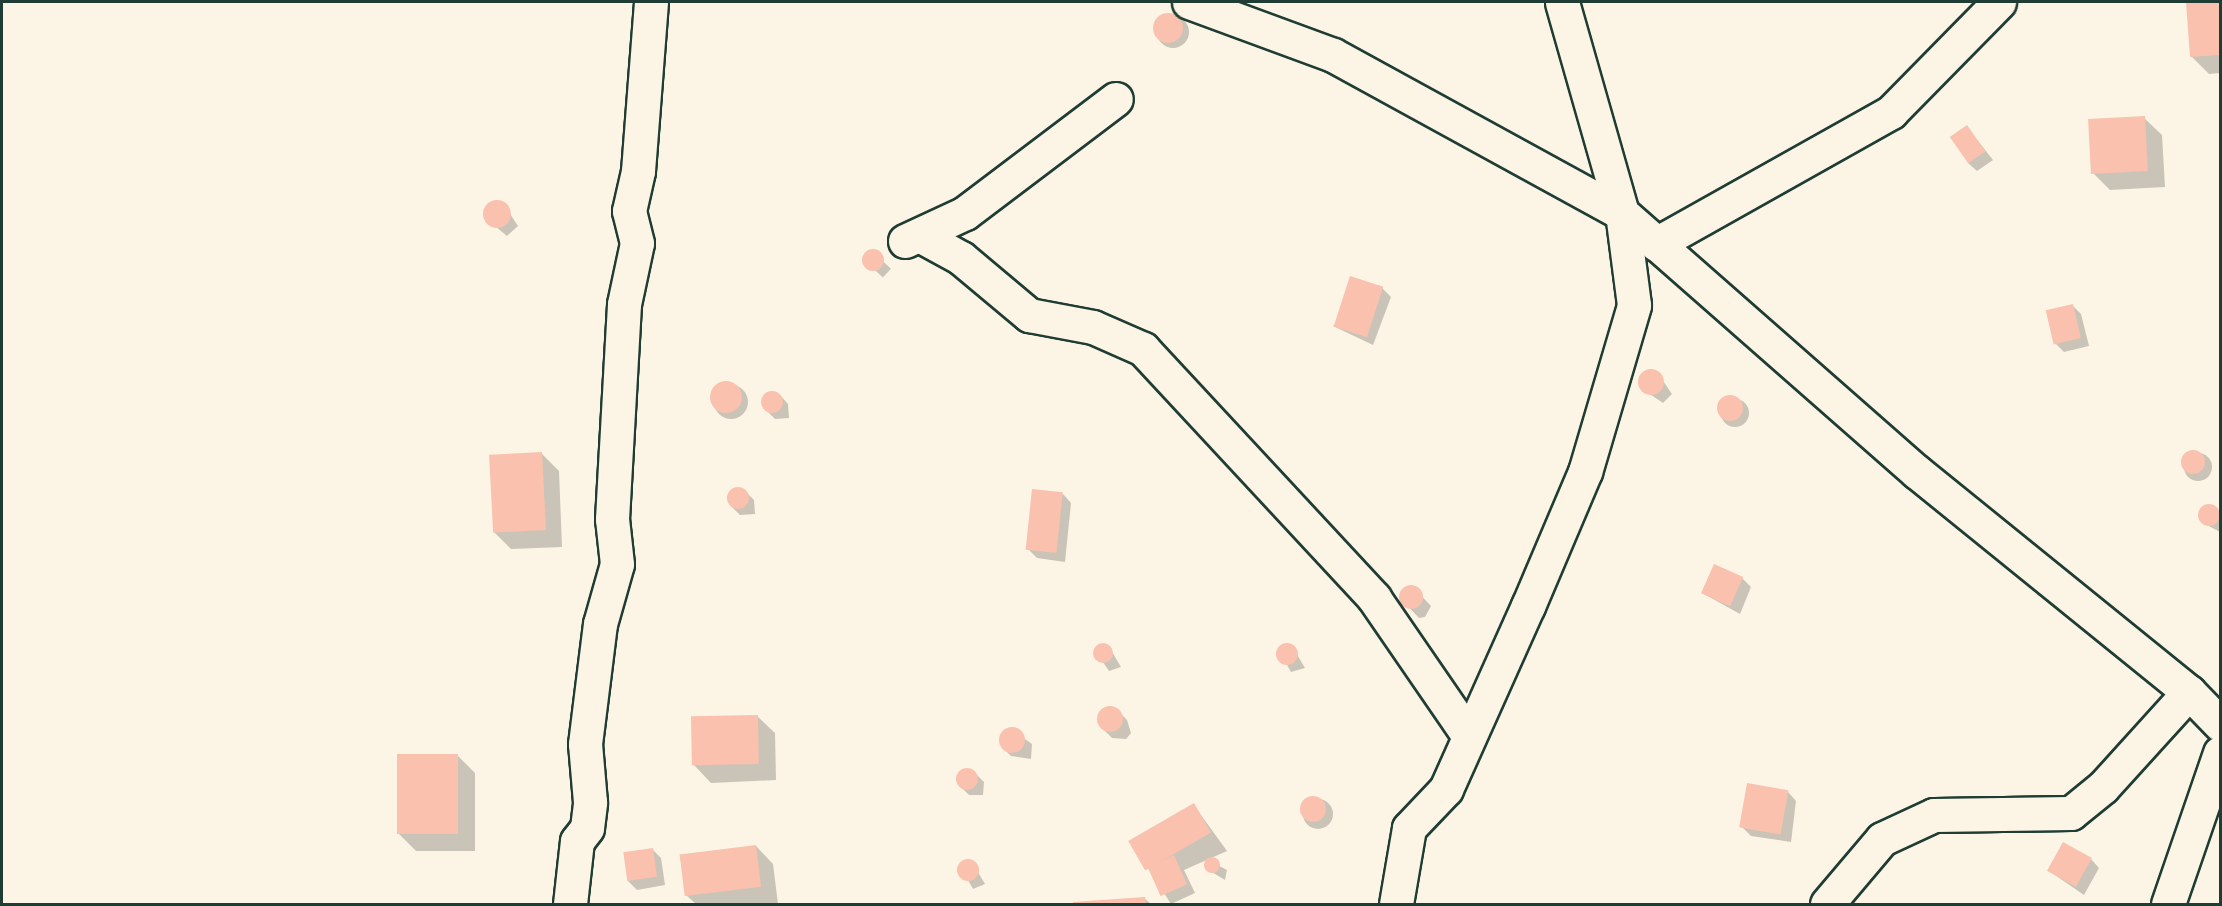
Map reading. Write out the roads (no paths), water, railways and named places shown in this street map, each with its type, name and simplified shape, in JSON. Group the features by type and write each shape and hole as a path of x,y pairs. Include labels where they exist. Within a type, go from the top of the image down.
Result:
{"street":[{"path":"570,904 577,841 586,828 590,802 585,744 600,624 617,564 612,519 624,304 637,243 629,211 638,171 651,2"},
{"path":"1189,2 1333,55 1622,213 1917,472 2189,692 2220,724"},
{"path":"1396,904 1409,828 1446,789 1585,472 1634,305 1622,213 1562,2"},
{"path":"1656,244 1891,112 1999,2"},
{"path":"1116,99 964,213 912,239 961,258 1029,315 1093,327 1143,349 1374,598 1468,735"},
{"path":"1827,904 1882,839 1934,815 2072,813 2103,787 2189,692"},
{"path":"2168,904 2220,753"}]}
